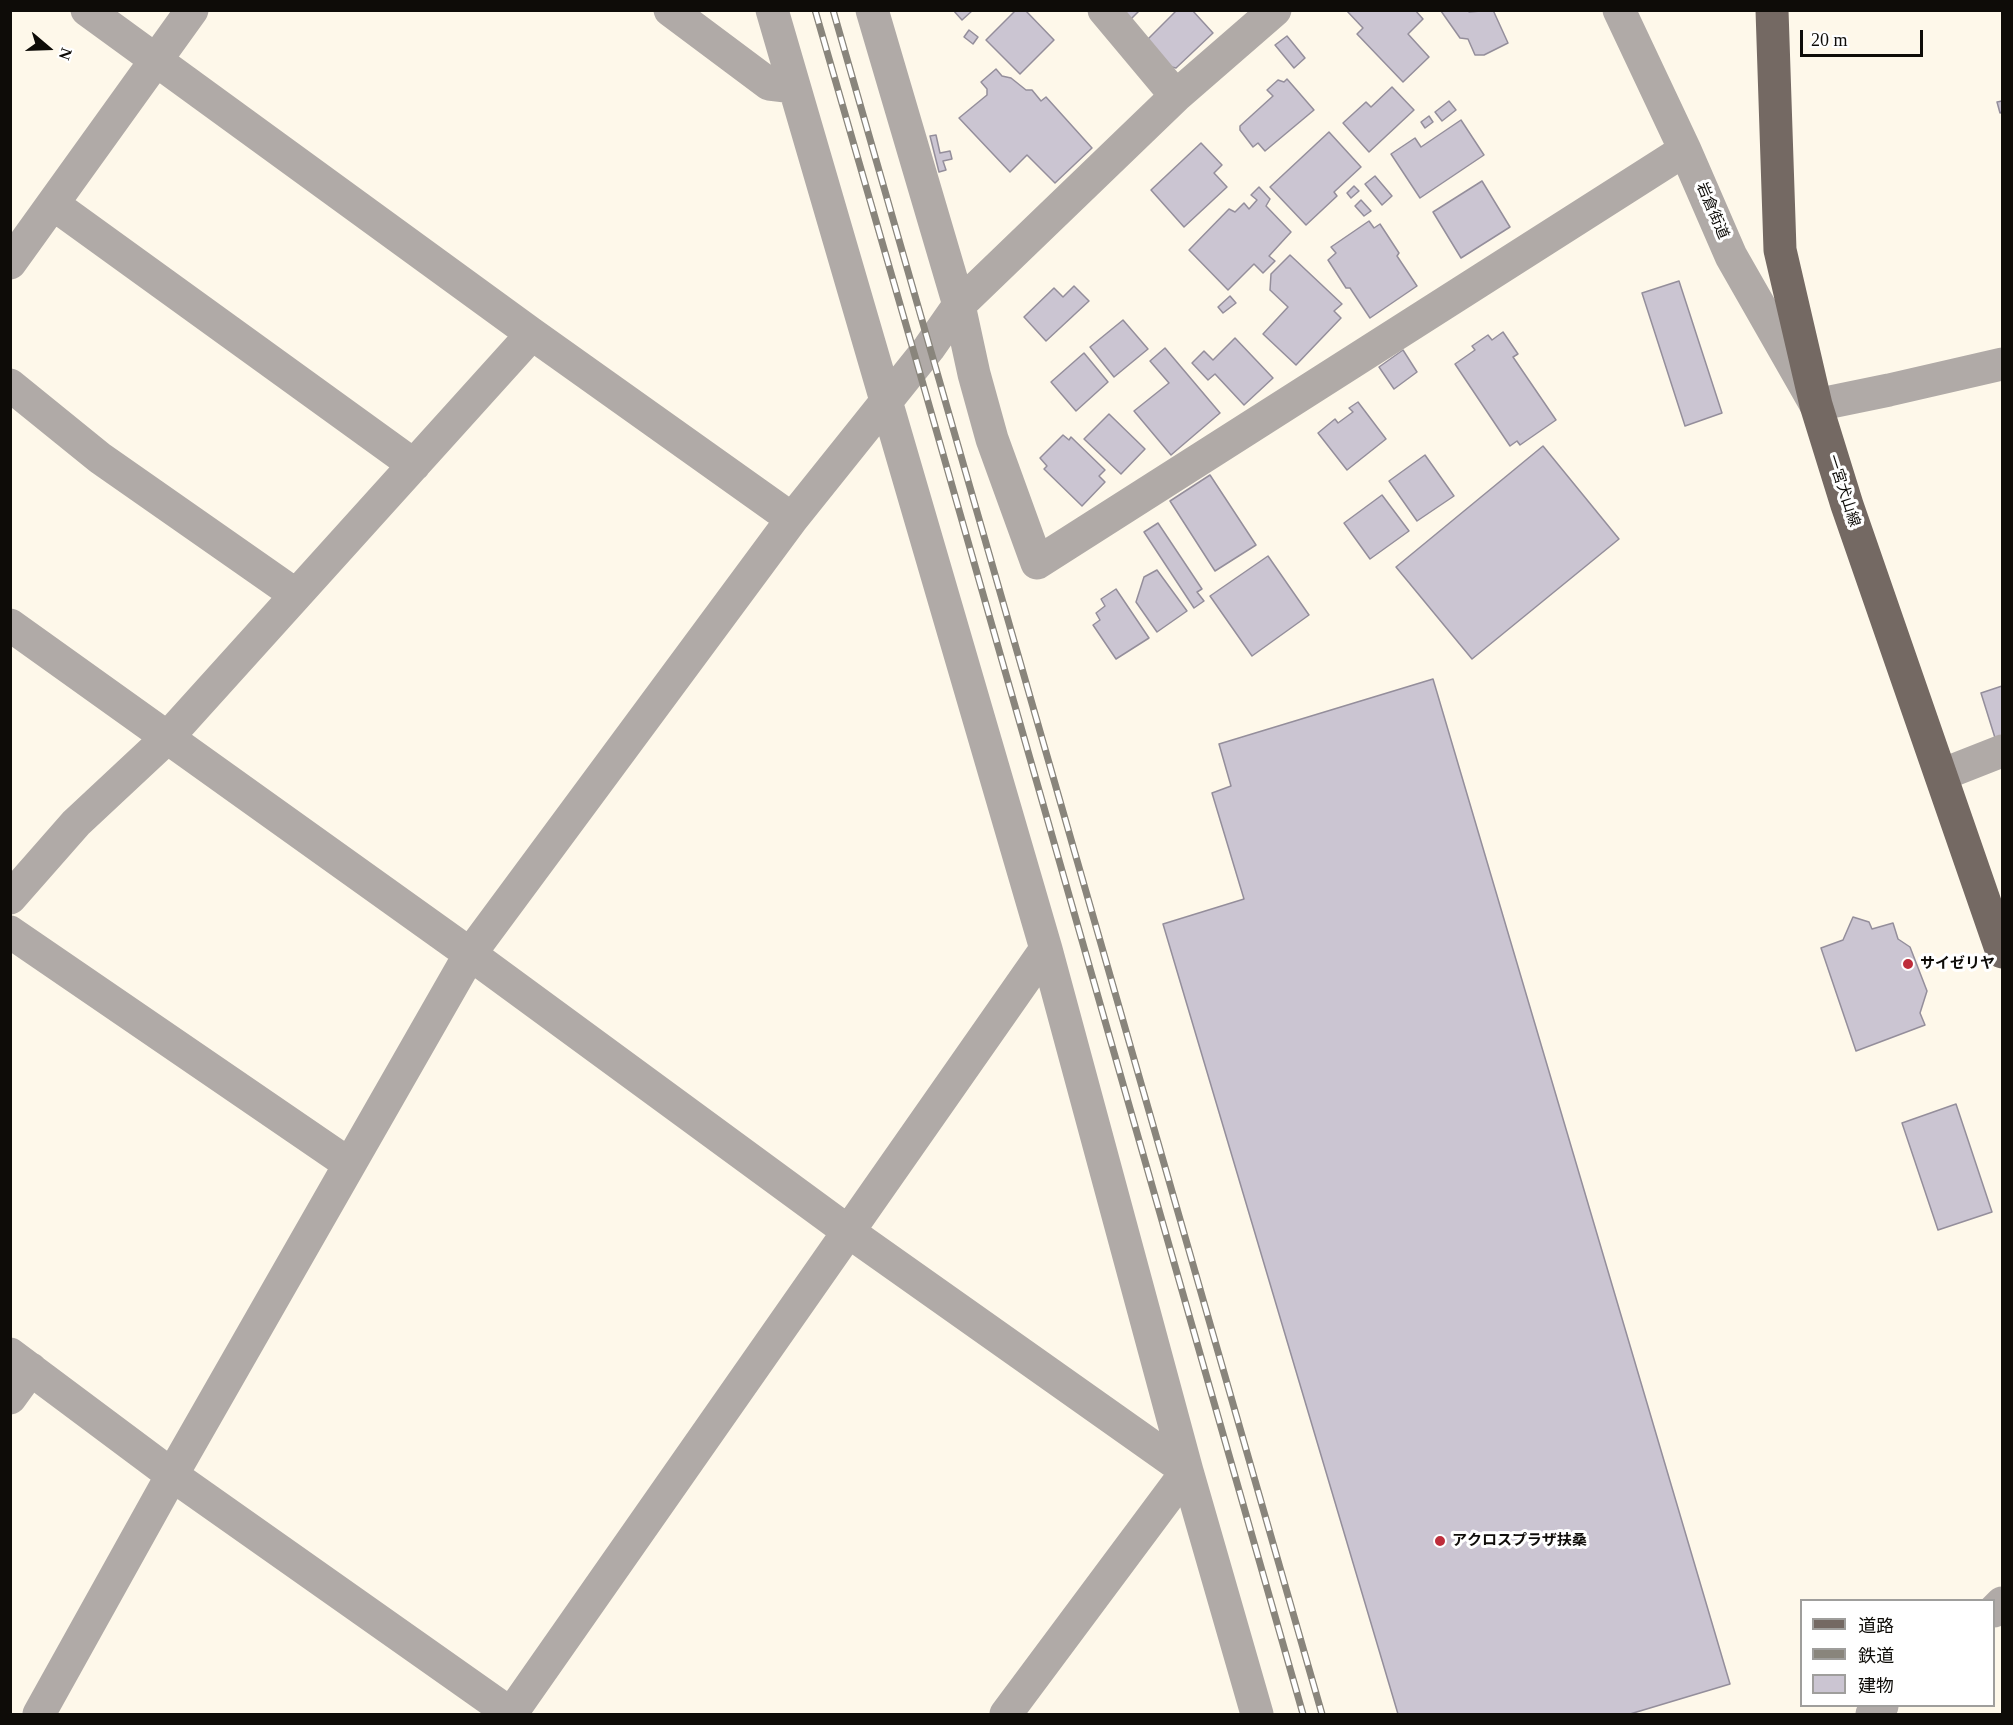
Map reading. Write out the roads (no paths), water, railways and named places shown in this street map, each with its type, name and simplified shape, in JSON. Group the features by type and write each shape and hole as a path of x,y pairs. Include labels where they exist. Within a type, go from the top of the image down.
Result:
{"main road":[{"name":"一宮犬山線","path":"1772,10 1780,250 1816,405 1847,505 2002,952"}],"street":[{"path":"87,10 532,334 792,519"},
{"path":"10,263 192,10"},
{"path":"669,10 770,84 794,87"},
{"path":"772,10 1046,949 1186,1471 1257,1714"},
{"path":"872,10 959,304 974,374 992,439 1037,562 1685,150"},
{"path":"1104,10 1176,96"},
{"path":"39,1714 172,1475 470,954 792,519 929,348 959,304 1176,96 1275,10"},
{"name":"岩倉街道","path":"1619,10 1685,150 1731,256 1816,405"},
{"path":"53,204 414,465"},
{"path":"10,898 76,823 167,738 532,334"},
{"path":"1816,405 2002,364"},
{"path":"10,385 100,458 296,595"},
{"path":"10,626 470,954 849,1232 1186,1471"},
{"path":"1941,775 2002,751"},
{"path":"10,932 349,1164"},
{"path":"10,1398 21,1362 172,1475 511,1714 1046,949"},
{"path":"1006,1714 1186,1471"}],"railway":[{"path":"815,10 1303,1714"},
{"path":"833,10 1322,1714"}],"place":[{"name":"サイゼリヤ","path":"1908,964"},
{"name":"アクロスプラザ扶桑","path":"1440,1541"}]}
